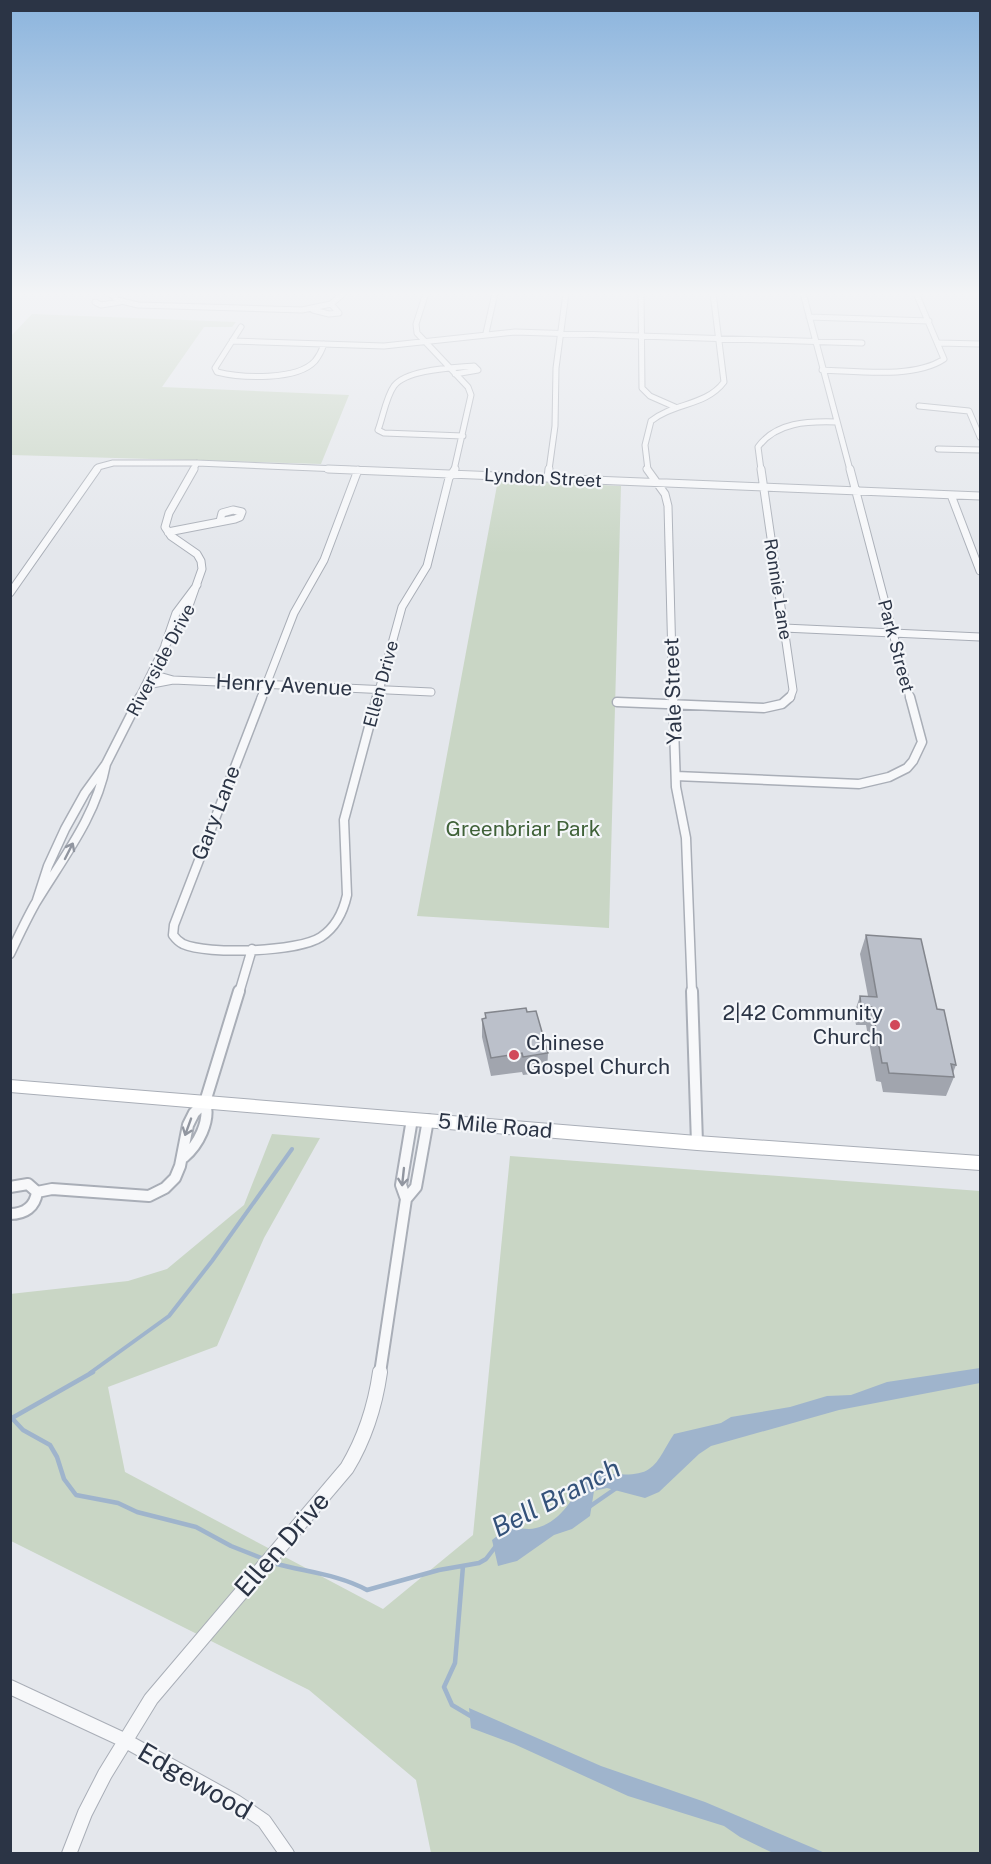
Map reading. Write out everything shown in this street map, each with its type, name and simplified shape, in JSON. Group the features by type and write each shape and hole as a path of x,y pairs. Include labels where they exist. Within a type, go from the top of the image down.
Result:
{"main road":[{"name":"5 Mile Road","path":"10,1086 697,1143 981,1163"}],"street":[{"path":"402,380 393,387 378,430 384,433 463,436"},
{"name":"Ellen Drive","path":"252,949 268,950 304,945 331,930 342,915 348,885 343,841 344,820 400,613 427,566 449,478 463,436 471,395 468,387 461,380"},
{"path":"548,478 555,426 556,380"},
{"path":"642,380 642,388 650,396 675,407"},
{"name":"Yale Street","path":"697,1143 686,838 676,776 668,506 660,483 651,475 646,465 647,429 656,417 675,407 709,395 725,380"},
{"name":"Park Street","path":"676,776 846,785 883,780 903,771 918,756 922,742 825,380"},
{"path":"919,406 969,411 981,437"},
{"name":"Ronnie Lane","path":"673,705 764,708 785,703 791,698 793,690 758,449 764,438 798,424 837,422"},
{"path":"938,449 981,450"},
{"path":"197,463 166,518 165,527 168,532 200,528 220,521"},
{"name":"Lyndon Street","path":"10,593 99,467 106,464 197,463 981,496"},
{"name":"Gary Lane","path":"252,949 186,945 176,940 172,929 294,613 324,560 358,470"},
{"path":"951,495 981,572"},
{"name":"Riverside Drive","path":"10,954 38,900 64,862 105,779 106,764 153,674 173,620 197,585 202,571 200,559 187,546 172,538 168,532"},
{"path":"784,628 981,637"},
{"name":"Henry Avenue","path":"153,674 173,680"},
{"name":"Henry Avenue","path":"147,685 173,680 431,692"},
{"path":"617,702 673,705"},
{"path":"37,1192 52,1189 149,1196 171,1185 184,1157 196,1146 208,1110 205,1102 252,949"},
{"name":"Ellen Drive","path":"69,1854 95,1792 124,1740 151,1699 347,1468 370,1425 376,1401 406,1199 401,1185 420,1120"},
{"path":"10,1187 28,1184 37,1192"},
{"path":"10,1214 23,1213 29,1209 34,1204 37,1192"},
{"name":"Edgewood","path":"10,1687 124,1740 253,1813 276,1835 287,1854"}],"green space":[{"path":"11,380 167,380 162,387 349,395 321,464 11,455"},
{"name":"Greenbriar Park","path":"498,480 621,486 609,928 417,916"},
{"path":"272,1134 320,1138 264,1238 217,1346 108,1387 125,1472 383,1609 473,1535 510,1156 980,1191 980,1853 431,1853 416,1780 309,1690 11,1541 10,1294 128,1281 167,1269 244,1205"}],"water":[{"path":"980,1368 980,1383 839,1410 711,1446 699,1454 659,1492 645,1498 607,1488 594,1491 590,1516 572,1529 554,1535 517,1561 498,1566 492,1540 508,1529 533,1529 554,1519 562,1513 591,1473 636,1474 649,1469 660,1458 674,1434 721,1423 731,1417 790,1407 827,1396 851,1395 887,1382"},
{"path":"469,1708 601,1766 705,1802 825,1853 773,1853 740,1837 724,1826 628,1796 514,1744 471,1728"}],"building":[{"name":"2|42 Community Church","path":"866,935 921,939 937,1009 944,1010 956,1065 951,1064 954,1077 889,1073 887,1063 882,1063 872,1007 861,1006 860,996 877,997"},
{"path":"526,1008 527,1012 536,1011 548,1053 523,1057 522,1053 491,1058 482,1019 486,1018 485,1013"}],"waterway":[{"path":"90,1373 169,1316 212,1261 292,1149"},
{"path":"12,1418 93,1372"},
{"name":"Bell Branch","path":"10,1416 23,1430 50,1445 57,1457 64,1479 76,1495 118,1503 137,1512 196,1527 231,1546 264,1559"},
{"name":"Bell Branch","path":"589,1507 615,1489"},
{"name":"Bell Branch","path":"273,1563 333,1577 367,1590 439,1570 479,1563 486,1559 496,1546"},
{"path":"463,1566 455,1663 444,1687 452,1705 474,1718"}],"place":[{"name":"2|42 Community Church","path":"895,1025"},
{"name":"Chinese Gospel Church","path":"514,1055"}]}
